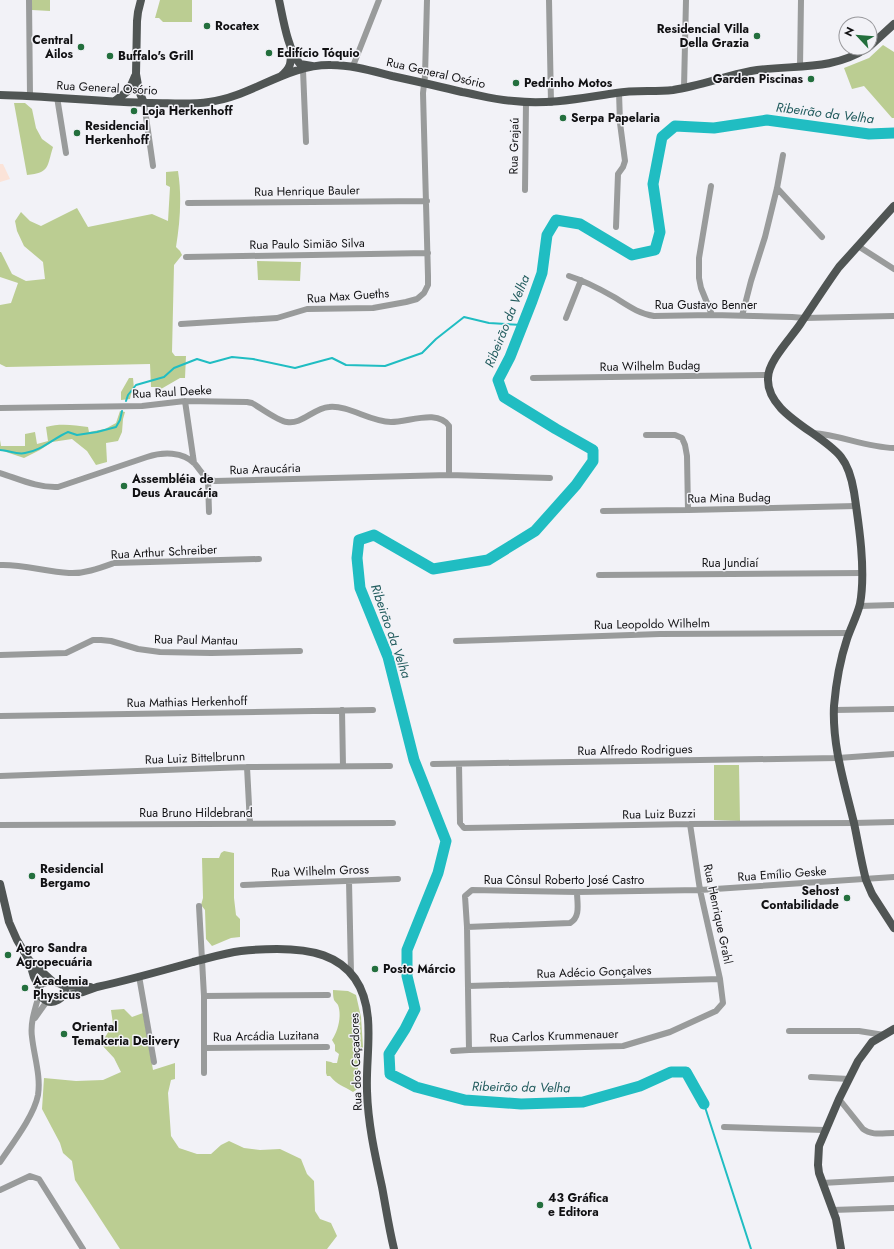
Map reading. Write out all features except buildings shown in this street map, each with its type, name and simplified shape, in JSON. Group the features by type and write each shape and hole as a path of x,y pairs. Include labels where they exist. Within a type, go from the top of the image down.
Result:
{"main road":[{"path":"141,0 138,12 136,74 137,84 144,103"},
{"path":"138,12 144,0"},
{"path":"278,0 291,49 295,58 300,64 314,66"},
{"path":"878,39 894,24"},
{"path":"279,77 286,72 290,65 291,49"},
{"name":"Rua General Osório","path":"0,95 30,95 144,103 178,104 211,102 229,98 279,77 314,66 329,64 353,66 503,100 551,103 619,92 655,92 684,88 753,71 820,66 844,60 852,56"},
{"path":"115,102 129,90 136,74"},
{"path":"894,206 836,271 805,318 783,347 768,375 768,385 771,396 778,405 842,458 848,468 852,482 856,506 862,588 859,606 842,653 834,710 836,737 838,758 866,880 872,894 894,928"},
{"path":"0,884 9,922 17,940 29,960 39,991 47,1001 57,1000 63,996 65,991 63,986 52,981 29,960"},
{"name":"Rua dos Caçadores","path":"63,996 238,952 267,949 294,950 308,952 339,962 350,973 362,992 368,1018 369,1035 367,1090 370,1128 394,1249"},
{"path":"39,991 44,982 52,981"},
{"name":"Rua dos Caçadores","path":"63,986 97,987"},
{"path":"841,1249 836,1220 822,1183 818,1165 819,1146 839,1099 865,1051 872,1042 894,1029"}],"street":[{"path":"29,0 30,95"},
{"path":"353,66 379,0"},
{"name":"Rua Max Gueths","path":"181,324 277,318 307,309 373,308 417,299 424,293 428,286 427,201 423,93 427,0"},
{"path":"549,0 551,103"},
{"path":"684,88 686,0"},
{"path":"800,67 801,0"},
{"path":"303,70 306,142"},
{"path":"616,227 618,174 623,167 624,161 620,123 619,92"},
{"path":"57,97 66,153"},
{"name":"Rua Grajaú","path":"525,190 526,102"},
{"path":"144,103 153,166"},
{"path":"742,316 765,237 777,188 783,155"},
{"path":"711,186 699,258 699,278 701,288 712,315"},
{"path":"777,188 822,237"},
{"name":"Rua Henrique Bauler","path":"188,203 427,201"},
{"path":"858,246 894,269"},
{"name":"Rua Paulo Simião Silva","path":"186,257 428,254"},
{"name":"Rua Gustavo Benner","path":"569,276 581,280 647,315 654,316 712,315 805,318 894,316"},
{"path":"566,318 581,280"},
{"name":"Rua Wilhelm Budag","path":"533,378 768,375"},
{"path":"185,401 194,463"},
{"name":"Rua Raul Deeke","path":"0,408 142,406 185,401 247,402 252,403 285,422 291,423 298,421 316,410 332,407 340,408 381,422 431,417 440,418 449,426 450,475"},
{"path":"813,433 829,434 880,447 894,448"},
{"path":"646,435 675,435 682,438 687,456 688,510"},
{"path":"0,473 48,488 58,487 158,454 169,453 182,456 194,463 208,480 209,512"},
{"name":"Rua Araucária","path":"208,480 225,482 450,475 550,478"},
{"name":"Rua Mina Budag","path":"602,511 856,506"},
{"name":"Rua Arthur Schreiber","path":"0,565 10,564 69,574 93,570 114,563 259,559"},
{"name":"Rua Jundiaí","path":"599,574 862,573"},
{"path":"859,606 894,605"},
{"name":"Rua Leopoldo Wilhelm","path":"456,641 660,634 849,633"},
{"name":"Rua Paul Mantau","path":"0,655 66,653 93,640 111,641 138,649 160,652 211,653 300,651"},
{"path":"834,710 894,709"},
{"path":"342,710 343,766"},
{"name":"Rua Mathias Herkenhoff","path":"0,716 374,710"},
{"name":"Rua Alfredo Rodrigues","path":"433,764 838,758 894,754"},
{"name":"Rua Luiz Buzzi","path":"459,764 460,823 464,828 690,824 854,824 894,822"},
{"name":"Rua Luiz Bittelbrunn","path":"0,776 247,767 390,766"},
{"path":"247,767 250,824"},
{"name":"Rua Bruno Hildebrand","path":"0,825 393,823"},
{"name":"Rua Henrique Grahl","path":"690,824 700,890 720,979 722,1003 720,1007"},
{"name":"Rua Emílio Geske","path":"700,890 894,877"},
{"name":"Rua Wilhelm Gross","path":"243,885 398,879"},
{"path":"349,881 350,973"},
{"name":"Rua Cônsul Roberto José Castro","path":"469,1050 465,896 468,892 472,890 577,892 700,890"},
{"path":"467,927 570,923 575,921 578,915 577,892"},
{"path":"199,906 203,960 204,1073"},
{"path":"139,976 154,1062"},
{"name":"Rua Adécio Gonçalves","path":"468,986 720,979"},
{"path":"0,1162 30,1115 35,1106 38,1095 38,1075 32,1037 33,1021 39,991"},
{"path":"204,996 328,995"},
{"path":"33,1021 47,1001"},
{"name":"Rua Carlos Krummenauer","path":"453,1051 623,1046 670,1032 716,1011 720,1007"},
{"path":"789,1031 859,1031 884,1035"},
{"name":"Rua Arcádia Luzitana","path":"204,1048 327,1047"},
{"path":"811,1077 849,1079"},
{"path":"839,1099 867,1132 873,1134 894,1133"},
{"path":"724,1127 825,1130"},
{"path":"0,1190 30,1176 40,1179 83,1249"},
{"path":"822,1183 894,1180"},
{"path":"832,1210 894,1208"}],"shaded area":[{"path":"0,164 3,164 10,179 0,182"}],"green space":[{"path":"32,0 50,0 50,11 32,10"},
{"path":"160,0 192,0 192,22 163,22 159,18 155,18"},
{"path":"883,45 894,52 894,118 892,118 864,86 852,89 844,68 871,56 878,56 878,50"},
{"path":"14,103 25,103 32,109 36,128 42,139 53,147 48,164 44,170 34,174 27,175"},
{"path":"178,171 180,209 176,247 182,255 174,265 172,352 175,356 186,356 185,378 180,378 161,389 151,387 150,364 6,367 0,364 0,305 11,303 18,283 0,277 0,252 12,274 26,281 45,279 43,262 24,246 17,231 15,221 21,212 30,221 41,226 77,208 88,227 152,214 168,221 170,187 166,185 166,172"},
{"path":"257,261 301,262 300,281 258,280"},
{"path":"129,378 133,378 134,389 130,399 121,400 121,392"},
{"path":"120,411 125,412 122,432 118,441 106,443 107,462 96,465 87,451 72,439 52,442 24,458 0,450 0,440 1,446 25,446 25,434 35,432 37,444 48,441 46,427 56,425 88,427 89,432 105,429 116,423"},
{"path":"714,765 739,765 740,821 714,820"},
{"path":"224,851 234,853 234,898 236,915 240,919 240,937 231,938 212,946 206,939 205,910 201,905 203,898 202,858 219,858 221,853"},
{"path":"333,990 348,991 356,995 361,1017 363,1047 355,1077 359,1079 359,1085 353,1092 330,1076 327,1076 326,1073 326,1061 337,1063 339,1054 335,1051 335,1045 332,1040 338,1028 340,1014 338,1005 334,1001"},
{"path":"124,1009 132,1017 143,1013 153,1070 175,1063 175,1079 171,1080 168,1093 171,1136 179,1148 197,1154 211,1154 221,1145 229,1141 244,1148 260,1150 280,1149 301,1159 307,1174 314,1181 315,1211 320,1219 331,1223 337,1236 327,1249 120,1249 75,1180 72,1161 63,1153 60,1143 42,1109 44,1078 76,1081 103,1080 121,1072 114,1058 101,1044 113,1024 111,1010"}],"waterway":[{"name":"Ribeirão da Velha","path":"704,1104 686,1072 671,1072 640,1086 583,1102 521,1104 465,1100 416,1087 390,1074 389,1054 405,1029 415,1009 407,976 407,950 438,873 446,841 414,760 388,657 360,588 357,558 359,540 374,535 433,569 488,560 535,531 576,485 593,461 593,450 504,397 498,380 510,357 532,301 542,273 547,235 556,220 580,224 632,255 655,250 660,232 653,184 662,137 675,126 714,128 767,120 869,134 894,133"},
{"path":"126,401 128,395 136,385 164,377 174,368 197,359 210,363 232,357 253,359 295,368 332,358 346,365 385,366 422,353 436,339 464,317 489,323 522,325"},
{"path":"0,450 19,453 31,452 68,432 77,435 116,427 120,420 122,411"},
{"name":"Ribeirão da Velha","path":"704,1104 751,1249"}],"place":[{"name":"Rocatex","path":"207,26"},
{"name":"Residencial Villa Della Grazia","path":"757,36"},
{"name":"Central Ailos","path":"81,47"},
{"name":"Edifício Tóquio","path":"269,53"},
{"name":"Buffalo's Grill","path":"110,56"},
{"name":"Garden Piscinas","path":"811,79"},
{"name":"Pedrinho Motos","path":"516,83"},
{"name":"Loja Herkenhoff","path":"134,111"},
{"name":"Serpa Papelaria","path":"563,118"},
{"name":"Residencial Herkenhoff","path":"77,133"},
{"name":"Assembléia de Deus Araucária","path":"124,486"},
{"name":"Residencial Bergamo","path":"32,876"},
{"name":"Sehost Contabilidade","path":"847,898"},
{"name":"Agro Sandra Agropecuária","path":"8,955"},
{"name":"Posto Márcio","path":"375,969"},
{"name":"Academia Physicus","path":"25,988"},
{"name":"Oriental Temakeria Delivery","path":"64,1034"},
{"name":"43 Gráfica e Editora","path":"540,1205"}]}
